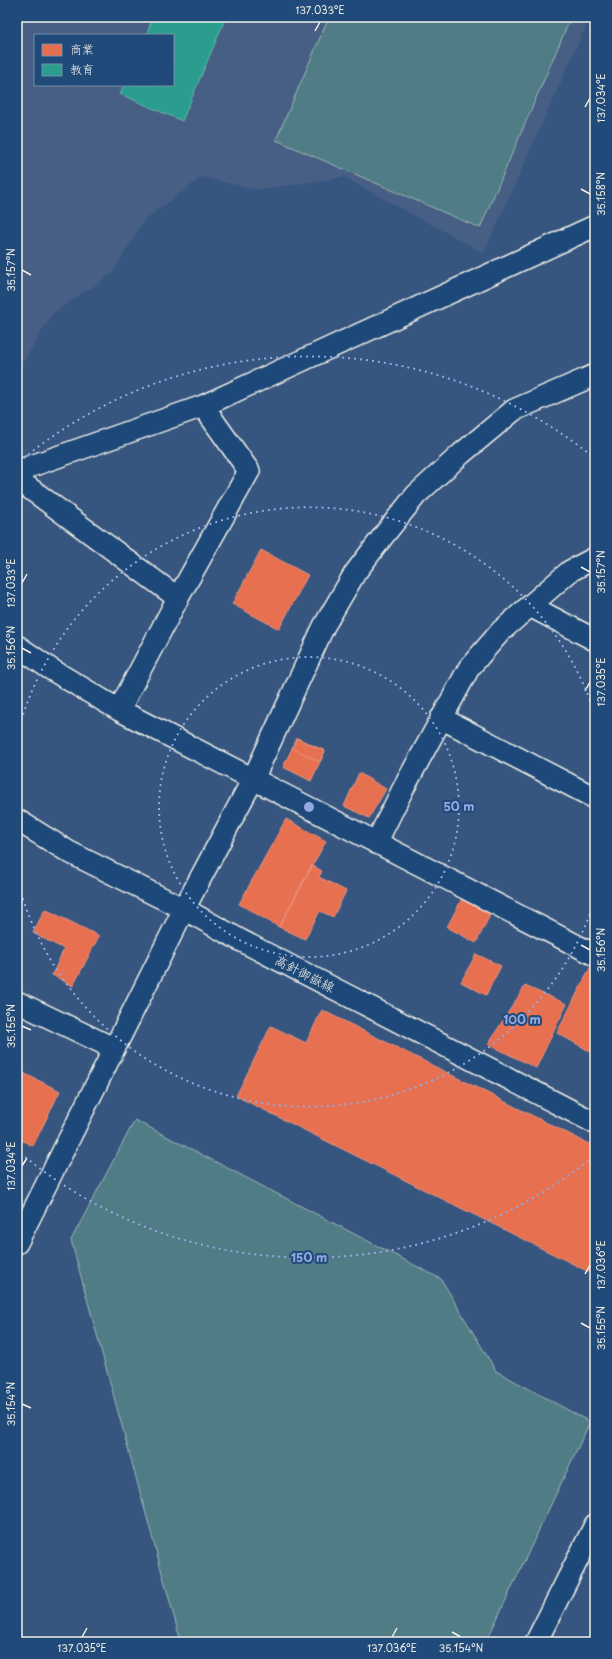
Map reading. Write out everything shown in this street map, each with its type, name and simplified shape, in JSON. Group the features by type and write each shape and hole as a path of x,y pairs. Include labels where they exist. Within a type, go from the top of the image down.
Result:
{"street":[{"path":"17,471 203,406 595,226"},
{"path":"17,1243 113,1048 253,779 324,626 355,573 416,495 461,454 514,410 595,375"},
{"path":"119,710 178,598 249,471 203,406"},
{"path":"17,478 178,598"},
{"path":"376,843 403,789 469,668 501,631 570,571 595,558"},
{"path":"530,606 595,640"},
{"path":"17,646 49,668 119,710 595,955"},
{"path":"441,718 595,798"},
{"name":"高針御嶽線","path":"17,820 69,852 184,909 595,1123"},
{"path":"17,1002 113,1048"},
{"path":"536,1642 595,1525"}],"shaded area":[{"path":"17,17 590,17 484,253 343,177 257,190 202,177 144,220 112,274 53,313 17,373"}],"green space":[{"path":"329,17 571,17 480,228 276,140"},
{"path":"135,1120 441,1279 496,1371 590,1422 486,1642 181,1642 71,1240"}],"building: 商業":[{"path":"261,550 308,575 279,629 232,604"},
{"path":"297,738 325,751 311,781 283,767"},
{"path":"297,738 325,751 320,762 292,748"},
{"path":"359,773 386,789 369,818 344,806"},
{"path":"286,819 326,841 279,927 239,904"},
{"path":"312,865 322,871 319,877 346,891 333,917 320,911 305,939 279,927"},
{"path":"466,891 495,905 476,943 447,927"},
{"path":"45,909 99,936 73,986 52,975 64,949 33,933"},
{"path":"476,954 501,966 486,995 461,982"},
{"path":"591,966 595,968 595,1054 557,1033"},
{"path":"525,986 567,1004 536,1068 488,1044"},
{"path":"322,1010 595,1147 595,1180 592,1186 595,1187 595,1264 591,1273 236,1096 271,1026 306,1043"},
{"path":"17,1070 60,1091 33,1146 17,1138"}],"building: 教育":[{"path":"153,17 226,17 182,121 120,94 124,86 174,86 174,34 146,34"}]}
